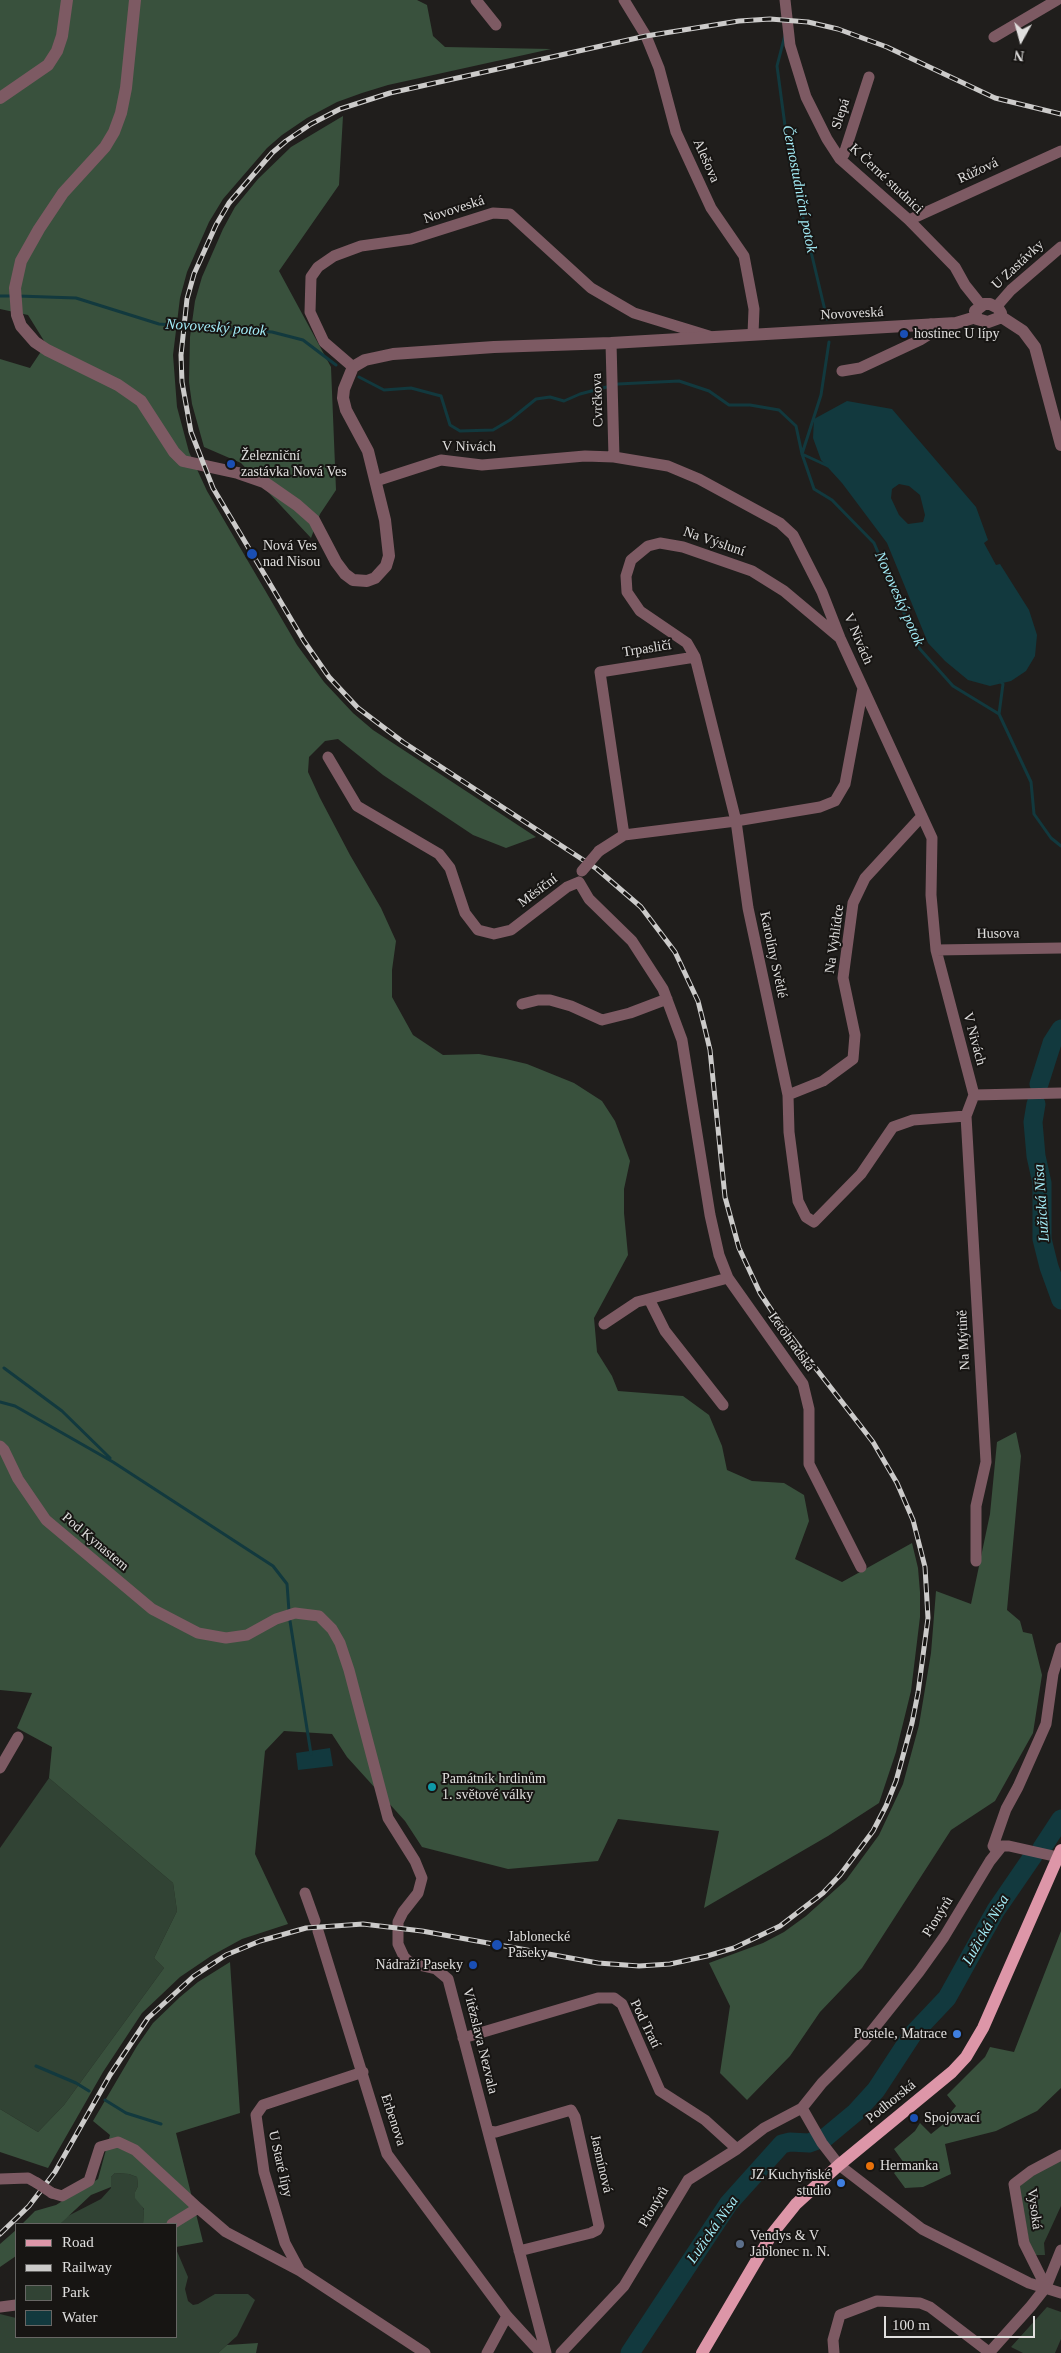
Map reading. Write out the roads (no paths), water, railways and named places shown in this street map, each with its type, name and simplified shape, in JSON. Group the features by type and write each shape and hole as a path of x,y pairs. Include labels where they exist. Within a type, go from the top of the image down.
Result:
{"main road":[{"name":"Podhorská","path":"702,2353 780,2223 796,2204 839,2165 952,2072 966,2057 983,2028 1059,1854"}],"street":[{"path":"0,98 48,65 57,51 62,36 67,0"},
{"path":"135,0 126,88 121,112 114,132 105,147 63,193 48,214 21,261 15,288 17,316 21,326 35,342 133,395 151,414 174,452 188,462 238,473 264,482 298,505 314,520 345,574 354,580 367,582 380,574 386,566 389,556 385,520 368,451 346,410 344,389 353,367"},
{"path":"476,0 496,25"},
{"name":"Alešova","path":"624,0 643,29 659,68 676,132 711,208 744,256 754,309 753,334"},
{"name":"K Černé studnici","path":"785,0 790,44 806,97 826,139 840,159 908,220 955,267 965,285 981,305"},
{"path":"994,37 1056,0"},
{"name":"Slepá","path":"840,159 844,154 869,77"},
{"name":"Růžová","path":"908,220 1061,151"},
{"name":"Novoveská","path":"715,337 667,325 634,313 591,288 510,214 493,213 411,239 362,246 334,256 318,267 311,277 310,312 324,342 353,367 366,360 393,354 494,347 611,343 715,337 753,334 956,323 976,317 988,322 998,311"},
{"name":"U Zastávky","path":"998,311 1011,290 1061,246"},
{"path":"976,317 975,311 981,305 987,303 1023,331 1035,347 1061,446"},
{"path":"842,371 860,368 920,340 928,335 931,324"},
{"name":"Cvrčkova","path":"611,343 614,457"},
{"name":"V Nivách","path":"376,481 441,460 482,464 585,456 614,457 668,466 698,479 780,523 793,535 822,592 840,638 932,838 931,895 936,950 974,1095"},
{"name":"Na Výsluní","path":"695,657 687,643 640,611 627,592 626,576 631,560 648,546 669,543 752,571 784,591 840,638"},
{"path":"695,657 736,821"},
{"name":"Trpasličí","path":"624,835 600,672 695,657"},
{"name":"Měsíční","path":"328,757 357,806 439,854 450,868 465,912 478,930 494,934 511,930 580,877 599,850 624,835 736,821 820,807 835,801 845,784 863,688"},
{"name":"Na Vyhlídce","path":"788,1095 823,1080 853,1059 855,1035 843,978 853,903 865,878 922,816"},
{"name":"Karolíny Světlé","path":"736,821 748,908 788,1095"},
{"name":"Letohradská","path":"580,877 589,899 632,941 663,989 682,1040 710,1215 719,1255 728,1278 802,1384 809,1409 809,1464 861,1567"},
{"name":"Husova","path":"936,950 1061,948"},
{"path":"522,1004 538,1000 550,1000 571,1006 602,1020 630,1013 667,999"},
{"path":"974,1095 1061,1093"},
{"path":"788,1095 789,1132 798,1201 806,1218 814,1222 861,1174 894,1127 912,1120 966,1116"},
{"name":"Na Mýtině","path":"974,1095 966,1116 986,1462 976,1506 976,1561"},
{"path":"604,1324 637,1302 728,1278"},
{"path":"649,1300 665,1331 724,1405"},
{"name":"Pod Kynastem","path":"0,1446 4,1450 18,1479 46,1520 152,1609 198,1633"},
{"name":"Vítězslava Nezvala","path":"198,1633 226,1638 247,1635 276,1619 295,1613 318,1616 332,1629 340,1643 349,1670 388,1818 415,1862 422,1878 418,1893 403,1912 398,1922 398,1944 404,1957 410,1963 436,1970 448,1979 546,2353"},
{"name":"Pionýrů","path":"561,2353 624,2286 688,2180 737,2149 764,2128 802,2108 822,2083 864,2041 919,1972 997,1852 993,1846 1006,1809 1046,1724 1053,1674 1061,1648"},
{"path":"0,1768 18,1737"},
{"path":"997,1852 1002,1846 1009,1846 1059,1854"},
{"name":"Erbenova","path":"305,1893 387,2154 507,2316 541,2353"},
{"name":"Pod Tratí","path":"463,2038 598,1998 614,1998 622,2004 660,2091 705,2120 737,2149"},
{"name":"U Staré lípy","path":"300,2271 285,2243 264,2172 256,2115 263,2105 362,2072"},
{"path":"802,2108 820,2140 839,2165 922,2229 1029,2283 1061,2292"},
{"name":"Jasmínová","path":"488,2132 496,2132 571,2110 575,2117 599,2226 597,2230 591,2233 519,2251"},
{"path":"0,2179 28,2178 52,2193 62,2196 89,2181 100,2147 118,2142 135,2150 198,2208 174,2223"},
{"name":"Vysoká","path":"1046,2287 1024,2243 1014,2184 1031,2170 1061,2154"},
{"name":"U Staré lípy","path":"198,2208 226,2232 300,2271 425,2353"},
{"path":"834,2353 833,2340 840,2315 877,2301 920,2303 930,2307 989,2352 1046,2287 1061,2250"},
{"path":"0,2307 15,2305"},
{"path":"487,2353 507,2316"}],"water":[{"path":"847,401 892,409 976,507 988,540 984,543 996,565 1000,564 1029,610 1037,635 1035,656 1026,671 1011,681 990,686 968,680 945,661 928,643 887,543 842,483 821,460 813,438 814,419","holes":["899,484 909,486 920,495 925,515 923,522 908,524 899,515 891,498 892,489"]},
{"path":"330,1748 333,1766 298,1770 296,1753"}],"waterway":[{"name":"Černostudniční potok","path":"785,35 777,66 790,163 827,319"},
{"name":"Novoveský potok","path":"0,296 12,296"},
{"name":"Novoveský potok","path":"18,296 76,298 159,324 272,332 303,340 336,365"},
{"name":"Černostudniční potok","path":"828,466 802,454 821,395 829,342"},
{"name":"Novoveský potok","path":"359,377 384,390 411,388 441,396 450,425 460,431 493,430 510,420 536,399 550,397 564,401 580,394 618,384 679,381 709,391 729,405 750,405 779,410 796,426 802,454 814,489 832,500 874,543 919,648 953,686 999,714 1031,782 1034,814 1051,838 1061,846"},
{"path":"999,714 1003,684 1000,681"},
{"name":"Lužická Nisa","path":"1039,1084 1052,1043 1061,1029"},
{"name":"Lužická Nisa","path":"1036,1104 1033,1122 1036,1156 1042,1183 1042,1239 1049,1267 1061,1300"},
{"path":"4,1368 62,1411 110,1458"},
{"path":"0,1402 15,1406 113,1462 273,1566 287,1584 289,1611"},
{"path":"290,1621 311,1754"},
{"name":"Lužická Nisa","path":"1042,1848 1061,1819"},
{"name":"Lužická Nisa","path":"630,2353 729,2203 782,2144 790,2142 809,2143 826,2137 856,2112 876,2090 912,2035 947,1998 996,1910 1033,1856"},
{"path":"36,2066 76,2083 89,2091"},
{"path":"105,2100 126,2113 161,2124"}],"railway":[{"path":"0,2234 29,2206 55,2172 110,2075 148,2018 194,1976 226,1955 260,1941 306,1928 363,1924 422,1931 598,1963 639,1966 670,1964 707,1956 734,1948 780,1926 823,1893 840,1875 873,1831 886,1806 896,1781 912,1723 928,1618 925,1567 913,1520 897,1483 873,1442 776,1317 760,1293 739,1248 725,1197 710,1050 698,1001 675,952 641,907 597,869 403,742 358,708 329,677 304,641 213,488 191,432 182,382 181,355 187,299 194,274 216,225 229,203 272,153 311,124 340,109 390,93 646,36 739,21 770,19 808,22 838,29 887,47 995,98 1061,114"}],"place":[{"name":"hostinec U lípy","path":"904,334"},
{"name":"Železniční zastávka Nová Ves","path":"231,464"},
{"name":"Nová Ves nad Nisou","path":"252,554"},
{"name":"Památník hrdinům 1. světové války","path":"432,1787"},
{"name":"Jablonecké Paseky","path":"497,1945"},
{"name":"Nádraží Paseky","path":"473,1965"},
{"name":"Postele, Matrace","path":"957,2034"},
{"name":"Spojovací","path":"914,2118"},
{"name":"Hermanka","path":"870,2166"},
{"name":"JZ Kuchyňské studio","path":"841,2183"},
{"name":"Vendys & V Jablonec n. N.","path":"740,2244"}]}
